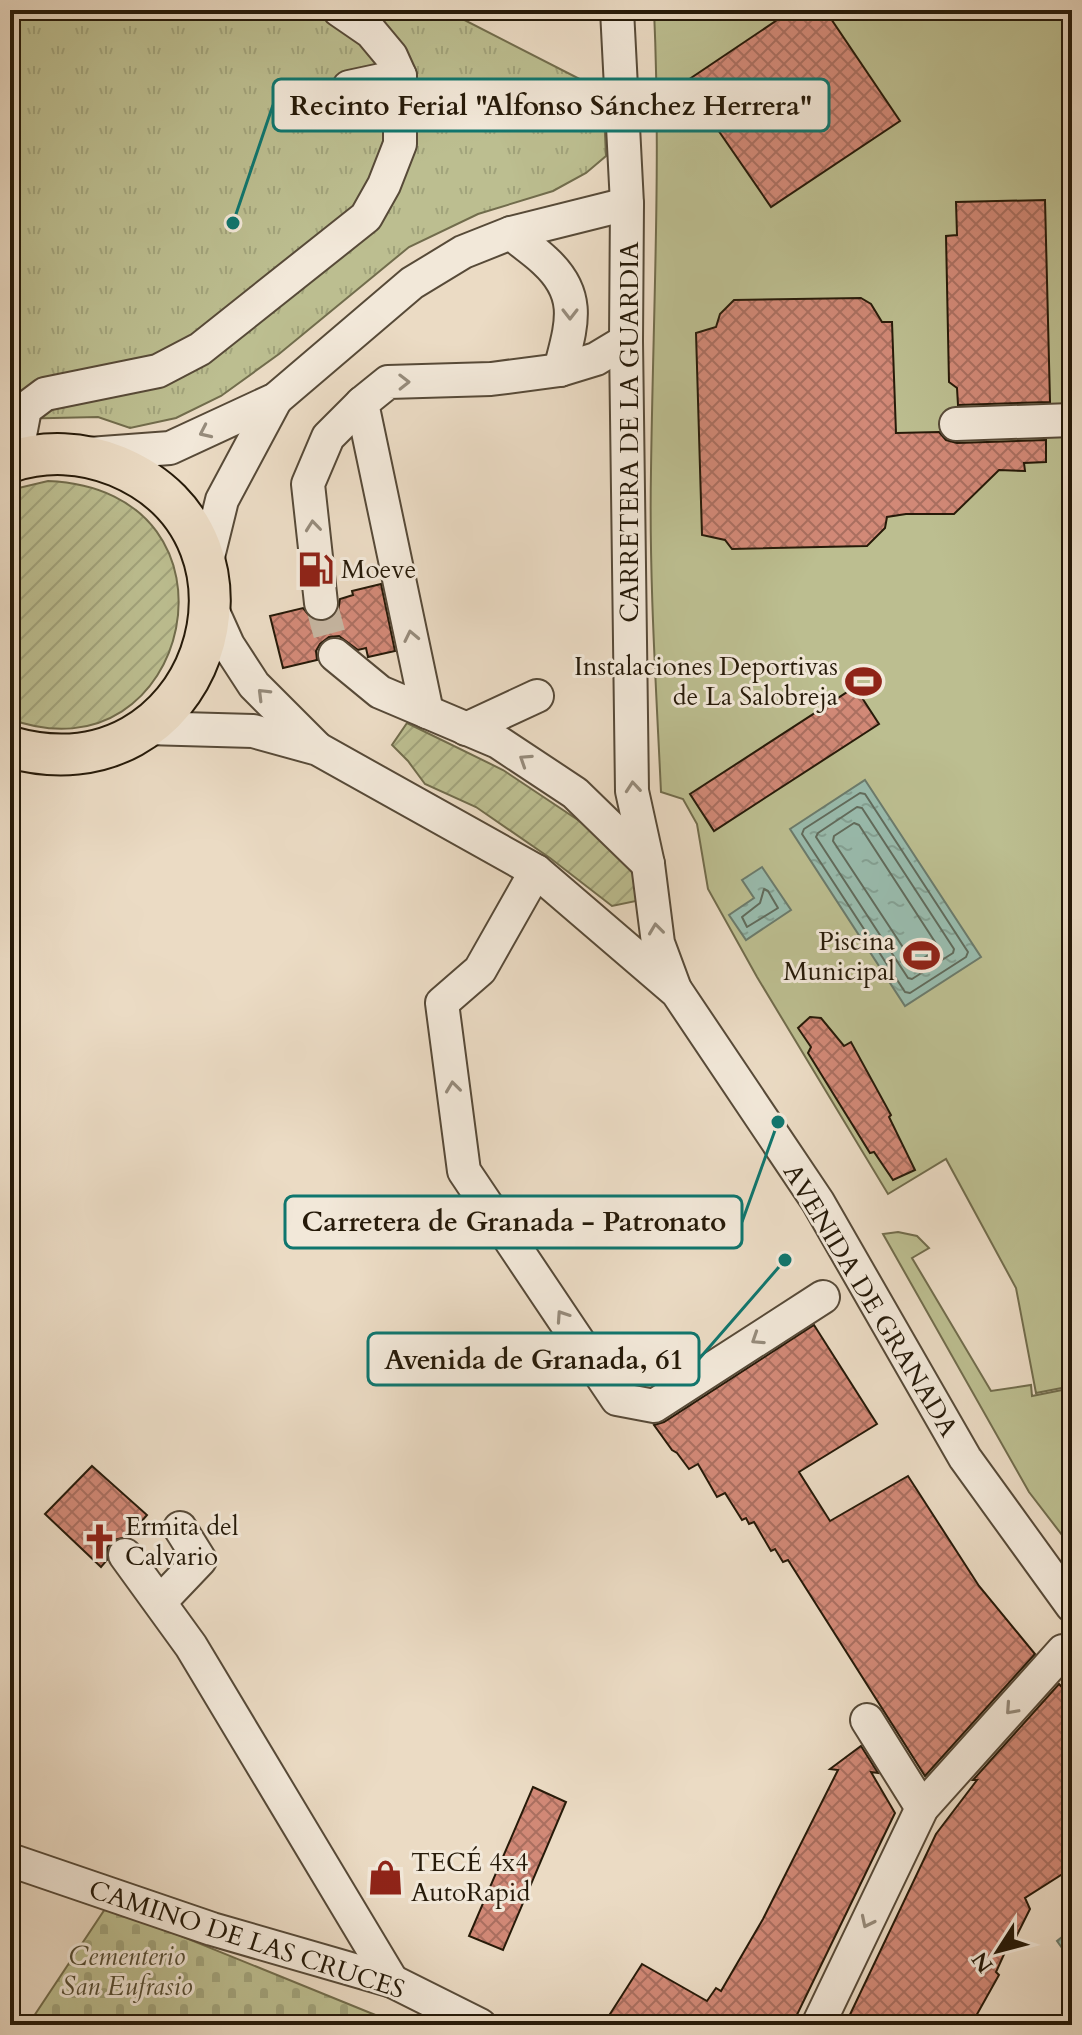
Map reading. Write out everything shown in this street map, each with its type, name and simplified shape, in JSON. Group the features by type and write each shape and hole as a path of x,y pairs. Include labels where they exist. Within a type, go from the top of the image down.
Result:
{"main road":[{"path":"10,747 53,755 78,754 113,745 146,728 164,713 193,674 208,629 208,587 197,544 185,521 169,501 127,470 104,460 50,454 17,460"}],"street":[{"path":"17,460 25,409 45,394 158,371 200,349 366,217 384,185 400,144 400,76 391,56 371,32 339,10"},
{"name":"CARRETERA DE LA GUARDIA","path":"617,10 627,204 632,791 648,864 658,943 677,992"},
{"path":"349,87 400,76"},
{"path":"78,455 170,448 276,399 412,283 463,252 511,233 627,204"},
{"path":"511,233 546,261 569,289 572,317 560,370"},
{"path":"321,603 308,484 328,437 362,403 388,382 491,379 560,370 596,359 626,341"},
{"path":"208,587 222,500 276,399"},
{"path":"362,403 427,712"},
{"path":"956,424 1072,420"},
{"name":"AVENIDA DE GRANADA","path":"208,587 228,645 254,685 318,749"},
{"path":"335,655 380,692 498,742 575,793 648,864"},
{"path":"466,729 537,696"},
{"name":"AVENIDA DE GRANADA","path":"146,728 253,731 318,749 536,871 677,992 818,1202 965,1458 1072,1606"},
{"path":"536,871 480,970 442,1003 464,1171 617,1399 654,1406 823,1297"},
{"path":"160,1602 200,1560 180,1528"},
{"path":"125,1555 191,1646 392,1981"},
{"path":"818,2025 922,1808 1063,1651"},
{"path":"867,1720 922,1808"},
{"name":"CAMINO DE LAS CRUCES","path":"10,1860 212,1929 392,1981 480,2025"}],"green space":[{"path":"10,10 445,10 603,91 606,156 586,173 553,191 478,214 409,247 279,354 221,396 176,418 130,428 98,417 10,419"},
{"name":"Instalaciones Deportivas de La Salobreja","path":"654,10 1072,10 1072,1386 1036,1393 1016,1288 946,1159 888,1194 757,977 708,889 697,824 683,799 661,792 651,511 657,182"},
{"path":"48,481 114,497 157,531 176,578 176,628 157,676 122,711 72,728 10,719 10,490"},
{"path":"407,723 503,770 614,844 637,873 636,901 612,906 476,807 425,784 392,745"},
{"path":"898,1232 917,1236 929,1248 912,1258 991,1391 1031,1385 1032,1396 1072,1388 1072,1548 1029,1492 883,1234"},
{"name":"Cementerio San Eufrasio","path":"107,1906 400,2025 28,2025"}],"water":[{"path":"865,780 981,957 905,1006 790,829"},
{"path":"762,867 791,910 746,940 729,915 754,898 742,880"},
{"path":"1072,1929 1072,1962 1057,1941"}],"building":[{"path":"792,10 825,10 900,121 771,207 685,82"},
{"path":"1045,200 1050,402 958,405 957,388 949,382 946,236 957,235 956,202"},
{"path":"861,298 871,304 882,322 892,322 896,433 939,432 946,440 957,443 1046,440 1046,462 1024,463 1025,471 999,470 954,514 887,517 885,528 867,546 732,549 725,540 702,535 696,333 716,327 720,314 734,300"},
{"path":"381,584 395,651 368,657 366,648 358,650 339,636 329,637 316,651 317,660 283,668 270,616 303,608 313,620 324,622 333,618 340,599 353,595 352,591"},
{"path":"855,687 879,724 714,831 690,794"},
{"path":"810,1017 821,1018 844,1046 851,1042 891,1115 889,1117 915,1170 893,1180 874,1152 870,1153 808,1053 811,1047 798,1028"},
{"path":"814,1325 877,1424 799,1472 830,1521 908,1476 979,1586 1035,1654 925,1776 788,1560 783,1562 775,1549 771,1551 754,1522 749,1524 746,1518 742,1520 725,1493 717,1497 698,1464 689,1469 654,1425 664,1422"},
{"name":"Ermita del Calvario","path":"92,1466 147,1515 128,1537 113,1540 107,1548 107,1560 101,1567 45,1514"},
{"path":"1059,1684 1072,1698 1072,1868 1025,1898 1030,1909 1014,1941 1010,1941 996,1972 999,1975 971,2025 845,2025 936,1834 977,1780 973,1780"},
{"path":"861,1746 878,1773 871,1772 895,1813 792,2025 603,2025 642,1964 707,2001 716,1988 721,1991 763,1919 838,1770 830,1769"},
{"path":"533,1787 566,1802 503,1950 469,1936"}],"tunnel":[{"path":"321,603 335,655"}],"place":[{"name":"Recinto Ferial \"Alfonso Sánchez Herrera\"","path":"233,223"},
{"name":"Moeve","path":"315,569"},
{"name":"Instalaciones Deportivas de La Salobreja","path":"864,681"},
{"name":"Piscina Municipal","path":"921,956"},
{"name":"Carretera de Granada - Patronato","path":"778,1122"},
{"name":"Avenida de Granada, 61","path":"785,1260"},
{"name":"Ermita del Calvario","path":"99,1541"},
{"name":"TECÉ 4x4 AutoRapid","path":"385,1877"}]}
